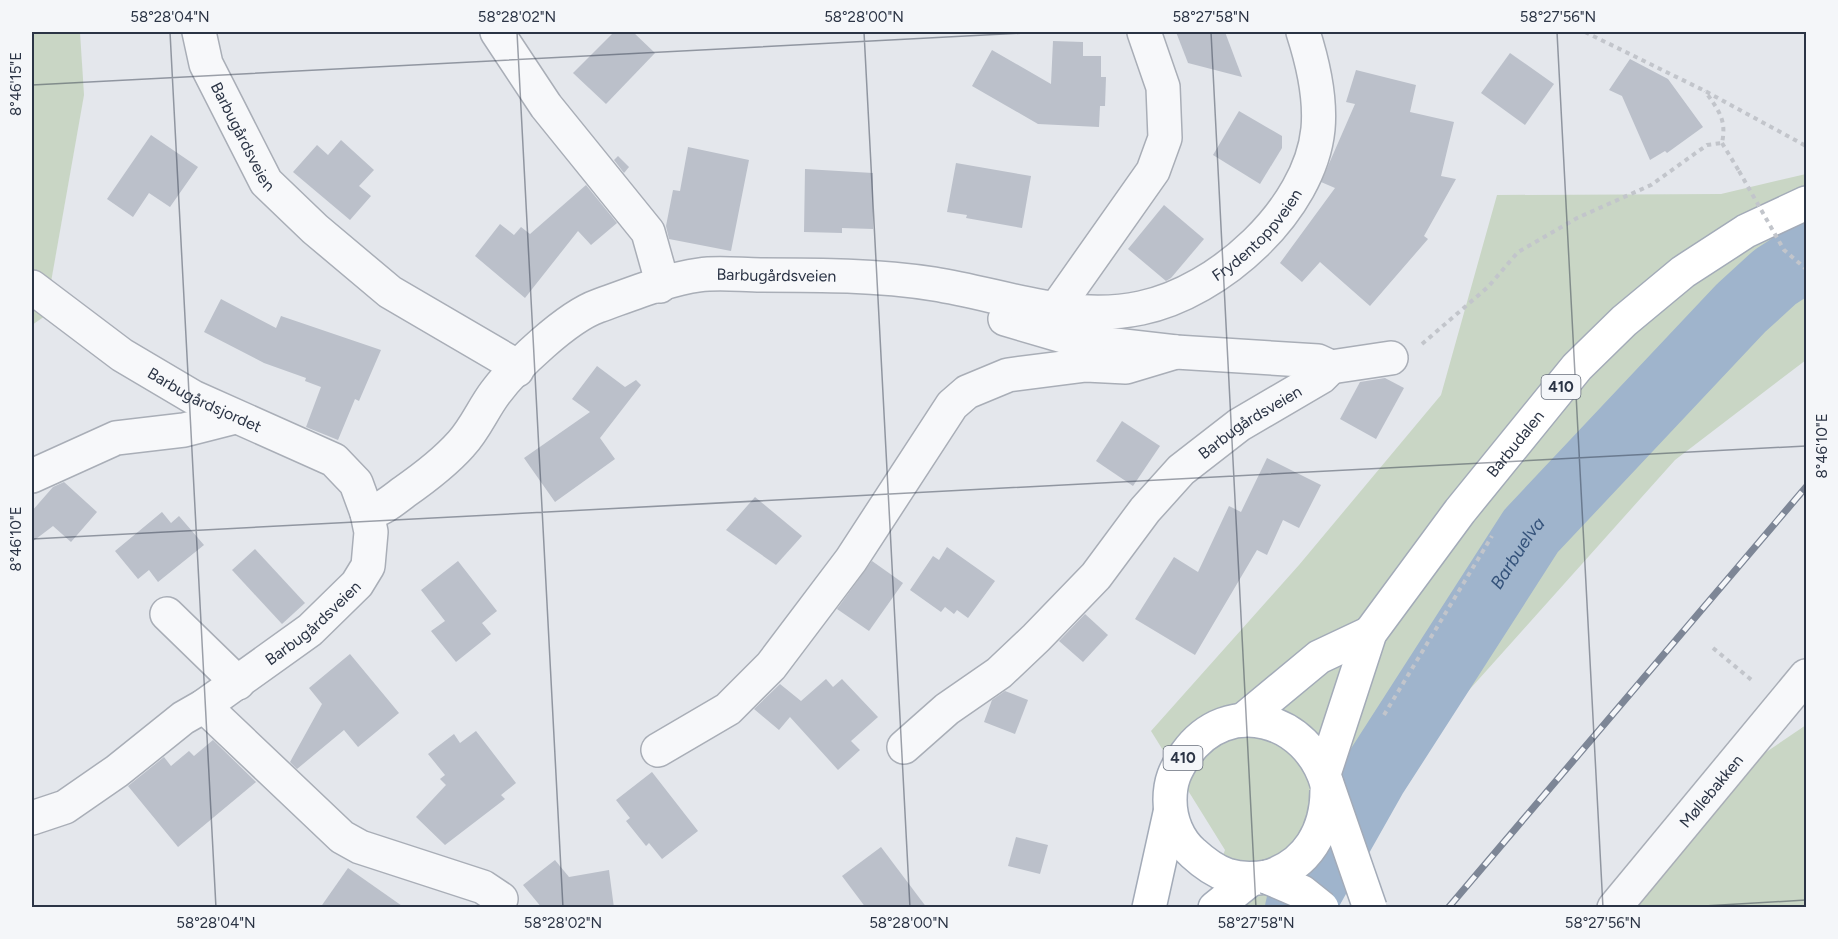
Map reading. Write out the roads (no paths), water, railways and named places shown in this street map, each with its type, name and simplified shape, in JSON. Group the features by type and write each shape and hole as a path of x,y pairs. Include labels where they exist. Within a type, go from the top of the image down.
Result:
{"main road":[{"name":"Barbudalen","path":"1325,779 1370,633 1460,511 1540,412 1577,368 1624,321 1683,272 1746,231 1806,203"},
{"name":"Barbudalen","path":"1243,720 1319,657 1370,633"},
{"name":"410","path":"1149,908 1164,848 1170,813 1170,787 1174,770 1197,740 1219,726 1243,720 1265,722 1287,730 1308,747 1325,779 1370,908"},
{"name":"410","path":"1215,908 1259,878 1300,861 1320,834 1327,811 1325,779"},
{"name":"410","path":"1170,813 1183,844 1210,869 1236,878 1259,878 1302,892 1322,908"}],"street":[{"name":"Barbugårdsveien","path":"199,32 206,64 266,182 315,229 390,292 508,361 517,370"},
{"path":"497,32 546,106 648,232 659,271 660,286"},
{"path":"1055,310 1153,171 1165,138 1163,87 1144,32"},
{"name":"Frydentoppveien","path":"1055,310 1110,312 1141,309 1173,299 1204,284 1230,266 1272,225 1299,188 1313,157 1318,128 1313,64 1303,32"},
{"name":"Barbugårdsveien","path":"32,818 65,807 117,771 183,718 204,706 310,630 357,584 368,566 371,532 367,513 378,511 428,475 462,443 497,391 540,345 594,307 699,275 836,274 934,284 1055,310"},
{"name":"Barbugårdsjordet","path":"32,287 122,355 193,397 334,460 356,483 367,513"},
{"name":"Barbugårdsveien","path":"904,747 947,709 999,673 1036,638 1096,576 1144,510 1180,470 1239,425 1321,377 1331,367 1318,361 1176,352 1080,341 991,314 967,291"},
{"path":"658,750 728,709 771,666 851,560 952,405 967,392 1008,375 1086,365 1126,367 1176,352"},
{"path":"1331,367 1391,358"},
{"path":"32,476 116,438 184,430 236,417"},
{"path":"167,614 237,683"},
{"name":"Møllebakken","path":"1614,908 1806,676"},
{"path":"204,706 342,837 360,847 483,887 501,899"}],"waterway":[{"name":"Barbuelva","path":"1299,908 1373,777 1531,531 1741,308 1775,277 1806,257"}],"railway":[{"path":"1448,908 1806,487"}]}
